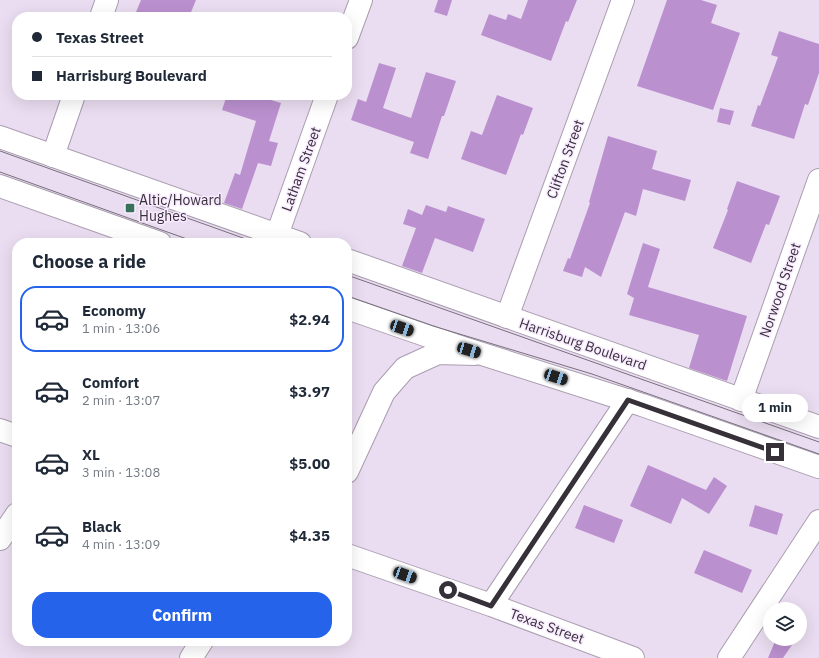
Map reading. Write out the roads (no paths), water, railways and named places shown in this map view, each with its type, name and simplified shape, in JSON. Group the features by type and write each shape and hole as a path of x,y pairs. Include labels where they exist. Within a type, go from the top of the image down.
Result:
{"street":[{"path":"103,12 107,0"},
{"path":"352,24 361,0"},
{"name":"Clifton Street","path":"507,317 623,0"},
{"path":"53,156 72,100"},
{"name":"Latham Street","path":"277,238 325,100"},
{"path":"0,137 274,238"},
{"name":"Norwood Street","path":"742,400 819,180"},
{"path":"0,186 146,238"},
{"name":"Harrisburg Boulevard","path":"352,262 819,427"},
{"path":"352,310 483,354 628,400 819,467"},
{"path":"352,461 384,392 405,368 438,353 483,354"},
{"path":"491,606 628,400"},
{"path":"0,430 12,434"},
{"path":"0,539 12,521"},
{"path":"729,658 819,521"},
{"name":"Texas Street","path":"352,557 633,658"},
{"path":"191,658 199,646"}],"tram line":[{"path":"0,151 243,238"},
{"path":"0,172 184,238"},
{"path":"352,277 819,442"},
{"path":"352,298 433,326 592,374 819,454"}],"place":[{"name":"Altic/Howard Hughes","path":"130,208"}]}
